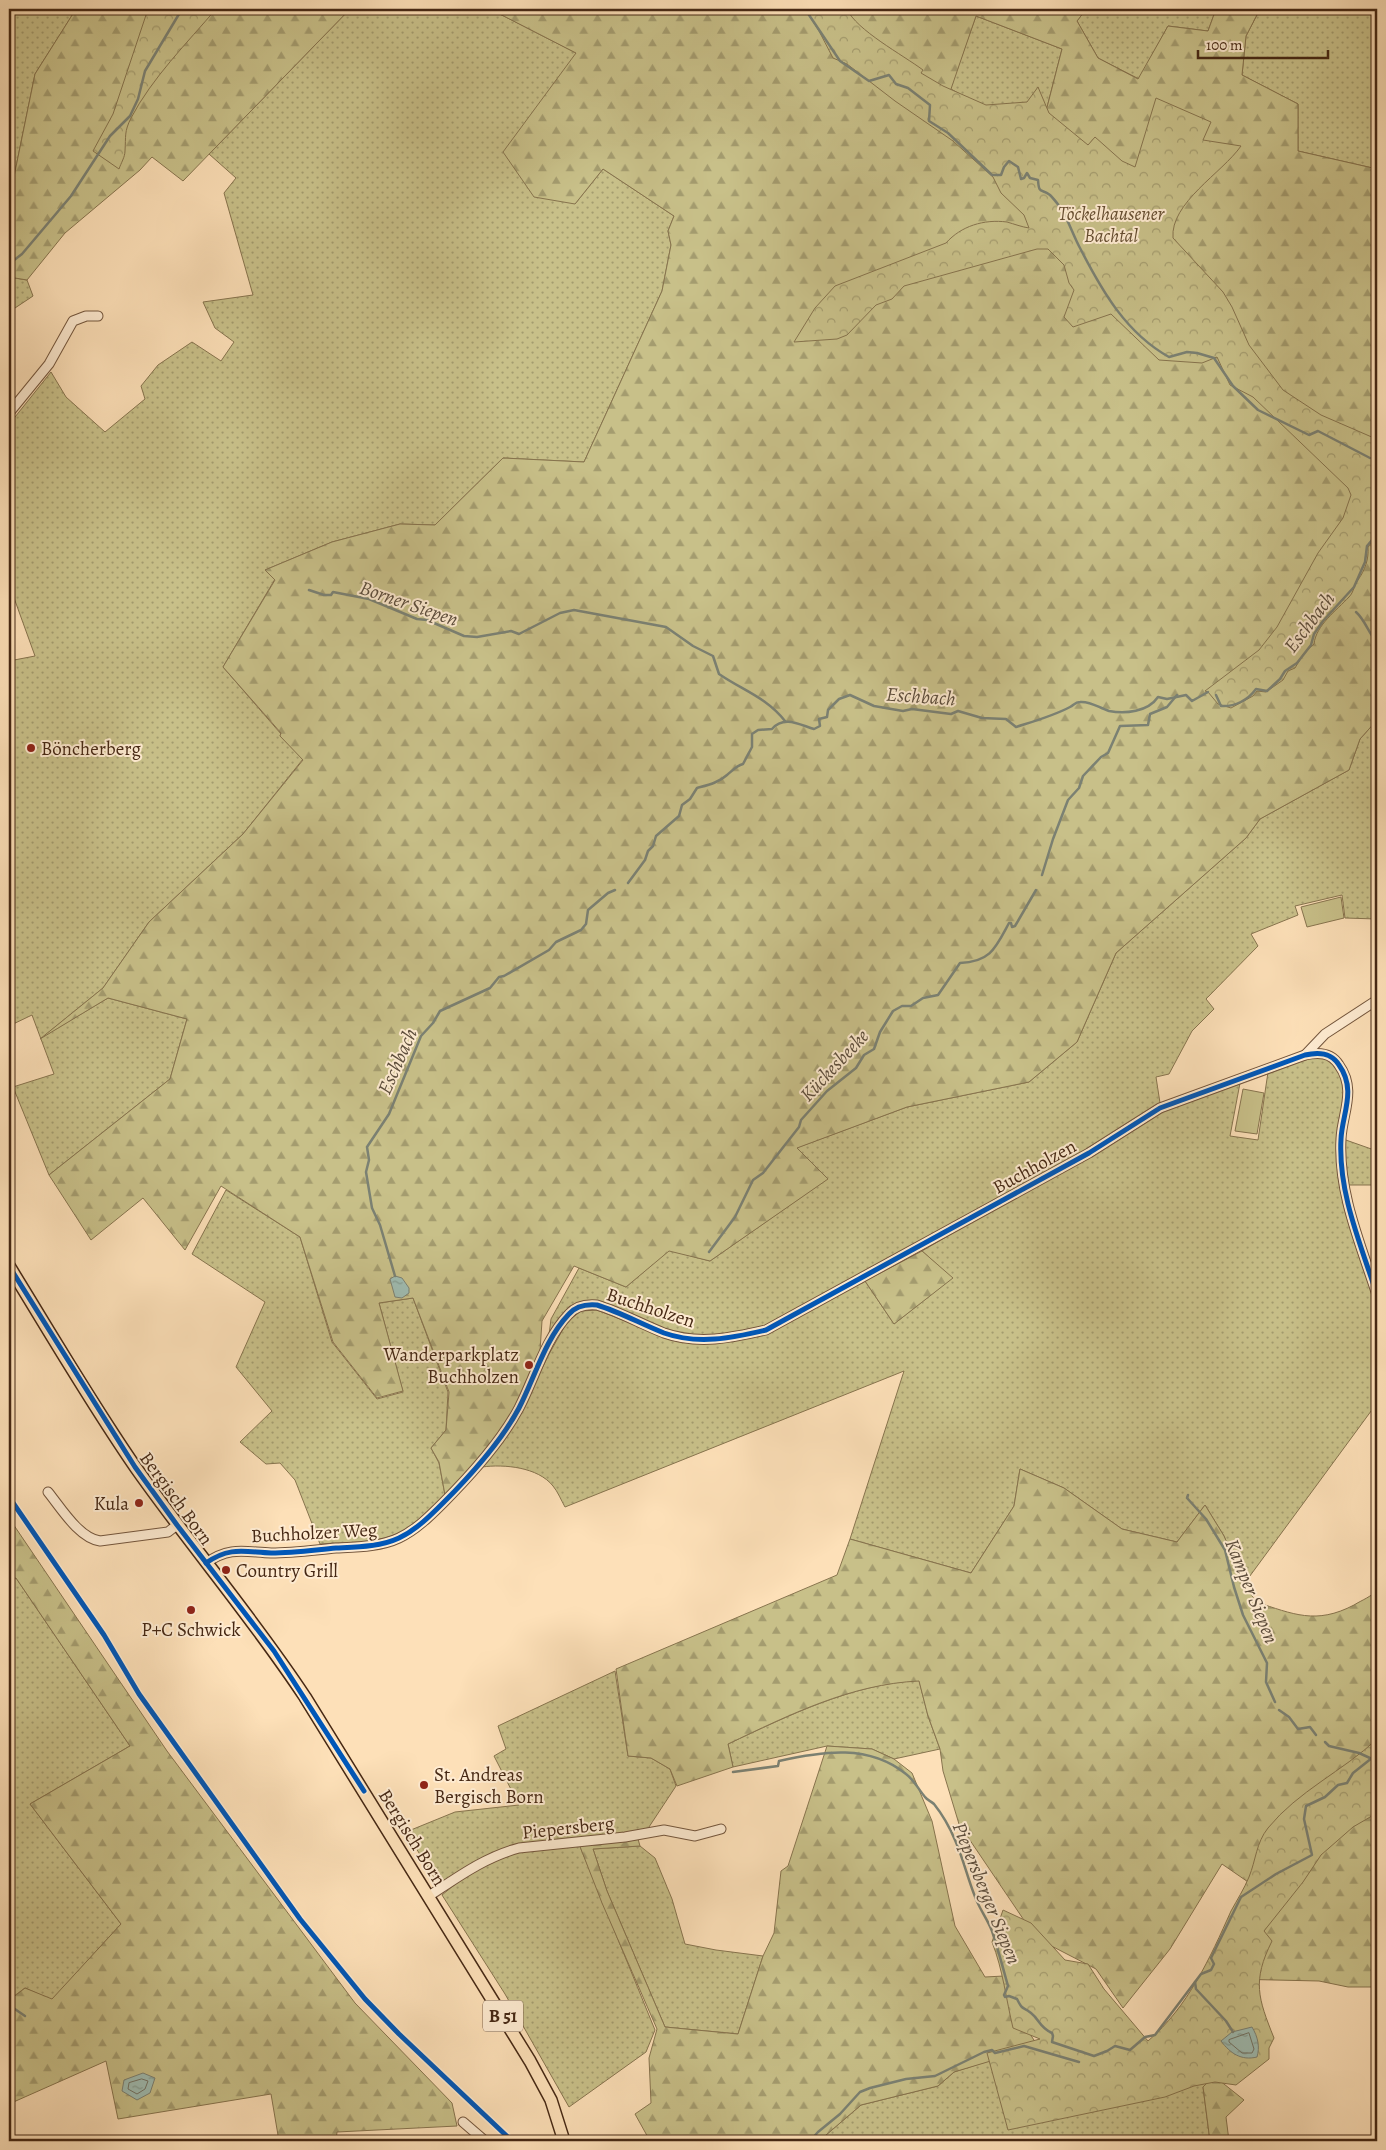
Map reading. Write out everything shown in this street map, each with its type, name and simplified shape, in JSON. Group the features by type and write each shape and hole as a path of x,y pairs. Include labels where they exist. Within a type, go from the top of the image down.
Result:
{"main road":[{"name":"Bergisch Born","path":"9,1266 119,1442 177,1525 287,1669 533,2066 553,2106 564,2141"}],"street":[{"path":"9,412 49,364 72,321 86,316 98,316"},
{"name":"Buchholzen","path":"1305,1055 1325,1034 1377,1000"},
{"name":"Buchholzen","path":"544,1355 554,1334 568,1315 573,1310 585,1305 605,1308 663,1332 687,1339 718,1340 766,1330 1082,1157 1160,1108 1305,1055 1318,1052 1329,1056 1339,1065 1344,1077 1348,1104 1341,1138 1344,1185 1350,1212 1377,1295"},
{"name":"Buchholzer Weg","path":"206,1563 215,1557 231,1551 288,1552 374,1545 392,1541 406,1535 444,1502 489,1450 518,1410 544,1355"},
{"path":"48,1492 82,1533 91,1540 100,1541 168,1532 177,1525"},
{"name":"Piepersberg","path":"429,1896 480,1862 519,1848 625,1837 664,1830 696,1836 721,1829"},
{"path":"463,2122 485,2141"},
{"path":"1377,2126 1377,2141"}],"green space":[{"path":"9,9 76,9 35,74 9,201"},
{"path":"76,9 350,9 183,181 152,157 140,170 65,233 27,280 9,277 9,201 35,74"},
{"path":"148,9 216,9 170,61 139,103 127,127 125,153 119,169 93,151 113,114"},
{"path":"350,9 490,9 576,53 575,204 603,169 674,216 668,231 671,245 662,291 584,462 503,458 435,525 400,524 332,542 265,570 275,579 223,667 281,734 280,736 303,759 243,834 149,922 103,988 44,1036 108,998 187,1019 170,1079 49,1175 13,1087 54,1074 32,1015 9,1026 9,661 35,656 9,584 9,420 11,422 51,372 66,397 105,432 145,399 141,386 158,365 192,342 221,361 234,342 215,328 203,302 253,295 224,193 236,178 209,154"},
{"path":"490,9 1083,9 1084,12 1077,21 1098,58 1138,79 1168,26 1208,31 1216,9 1260,9 1246,36 1242,75 1298,104 1298,151 1377,169 1377,720 1360,739 1349,770 1260,819 1246,838 1116,953 1077,1042 1029,1082 907,1107 797,1148 828,1179 710,1261 669,1251 626,1287 574,1266 542,1321 540,1351 517,1407 483,1457 445,1495 439,1462 431,1448 446,1430 449,1392 413,1298 379,1303 403,1391 377,1398 333,1342 300,1237 221,1186 185,1250 143,1198 91,1240 49,1175 170,1079 187,1019 108,998 40,1039 103,988 149,922 243,834 303,760 280,736 281,733 223,667 275,580 265,570 332,542 400,524 435,525 503,458 584,462 662,291 671,245 668,231 674,216 603,169 575,204 534,197 503,152 576,53","holes":["976,16 1062,49 1043,123 1157,180 987,110 951,89"]},
{"name":"Töckelhausener Bachtal","path":"805,9 847,9 852,17 870,34 923,70 921,73 943,86 986,105 1027,102 1038,87 1049,113 1088,145 1095,137 1122,161 1135,167 1156,98 1211,122 1203,140 1241,146 1188,201 1174,225 1173,238 1223,292 1249,345 1283,390 1321,415 1374,438 1377,444 1377,535 1368,547 1365,568 1351,595 1323,624 1314,644 1304,653 1295,668 1288,671 1283,680 1266,692 1257,691 1253,696 1231,708 1218,704 1205,691 1259,650 1277,627 1318,553 1343,518 1351,495 1348,488 1253,397 1230,385 1217,357 1202,363 1159,360 1111,314 1073,327 1064,317 1074,290 1069,283 1064,265 1048,249 1037,249 904,286 892,299 876,305 847,335 837,339 794,342 815,308 835,286 946,243 959,232 974,225 998,221 1029,228 1024,215 1001,193 993,177 953,141 895,101 847,64 833,58"},
{"path":"1083,9 1216,9 1208,31 1168,26 1139,79 1098,58 1077,21 1084,12"},
{"path":"1260,9 1377,9 1377,169 1298,151 1298,104 1242,75 1246,36"},
{"path":"976,16 1062,49 1043,123 1118,228 950,89"},
{"path":"9,277 27,280 33,296 9,312"},
{"path":"1377,720 1377,919 1345,918 1342,895 1295,906 1298,915 1251,934 1258,946 1206,999 1214,1009 1192,1031 1169,1074 1156,1077 1160,1103 1099,1143 764,1326 726,1334 689,1335 663,1329 601,1303 584,1301 569,1310 549,1335 551,1319 579,1268 626,1287 669,1250 710,1261 827,1179 796,1148 907,1107 1029,1082 1077,1042 1116,953 1246,838 1260,819 1349,770 1360,739"},
{"path":"1341,897 1344,918 1307,927 1301,907"},
{"path":"1314,1056 1329,1060 1340,1071 1345,1090 1338,1138 1348,1213 1377,1303 1377,1403 1244,1584 1224,1536 1205,1505 1177,1542 1122,1529 1064,1488 1020,1469 1014,1506 971,1573 850,1539 904,1371 565,1507 553,1486 539,1475 520,1468 482,1467 521,1412 567,1322 581,1311 597,1310 677,1341 696,1343 767,1333 865,1281 894,1324 952,1278 922,1251 1163,1110 1240,1083 1230,1136 1258,1140 1268,1072"},
{"path":"1243,1089 1264,1093 1257,1134 1235,1131"},
{"path":"1343,1139 1377,1151 1377,1185 1346,1185"},
{"path":"226,1190 300,1237 332,1342 377,1399 403,1392 379,1303 413,1298 448,1392 446,1430 431,1448 439,1463 445,1495 404,1531 379,1540 320,1544 295,1480 280,1463 266,1464 240,1442 272,1411 236,1367 265,1302 192,1254"},
{"path":"922,1251 953,1278 894,1324 865,1281"},
{"path":"1020,1469 1064,1488 1122,1529 1177,1542 1205,1505 1224,1536 1244,1583 1256,1602 1305,1616 1328,1615 1354,1605 1377,1590 1377,1987 1348,1987 1319,1981 1231,1979 1251,1884 1222,1864 1170,1949 1123,2008 1096,1969 1036,1938 959,1824 943,1771 940,1749 928,1716 919,1681 869,1688 797,1712 728,1744 733,1767 677,1786 670,1769 651,1758 628,1756 616,1669 837,1575 850,1539 971,1573 1014,1506"},
{"path":"9,1518 167,1751 355,2003 452,2103 457,2126 337,2132 336,2141 279,2141 271,2094 118,2119 106,2061 9,2104 9,2087 11,2086 9,2081 9,1998 11,1999 25,1988 52,1999 121,1924 30,1804 130,1746 16,1578 9,1579"},
{"path":"16,1578 130,1746 30,1804 121,1924 52,2000 25,1988 9,1998 9,1579"},
{"path":"615,1671 628,1756 651,1758 670,1769 676,1786 647,1830 519,1845 439,1885 406,1832 455,1812 519,1805 494,1756 506,1749 498,1726"},
{"path":"919,1680 928,1716 940,1749 894,1759 872,1749 827,1746 733,1767 728,1744 751,1733 797,1712 845,1695 869,1688"},
{"path":"1377,1739 1377,1813 1353,1827 1321,1855 1303,1882 1264,1931 1272,1941 1262,1967 1260,1979 1261,2000 1274,2038 1269,2048 1269,2059 1236,2085 1215,2082 1194,2086 1165,2097 1008,2130 987,2053 1040,2039 1013,2028 1002,1974 992,1942 1003,1910 1031,1923 1065,1960 1088,1964 1104,1989 1148,2041 1175,2013 1197,1981 1247,1881 1259,1846 1268,1828 1293,1803"},
{"path":"827,1746 872,1749 894,1759 912,1773 932,1821 955,1926 985,1977 1004,1976 1020,2018 1044,2056 1004,2057 954,2072 938,2086 861,2105 819,2141 650,2141 635,2114 651,2103 649,2058 657,2029 602,1903 579,1844 638,1839 640,1846 593,1849 607,1891 665,2027 738,2034 763,1956 774,1933 781,1871 788,1866"},
{"path":"579,1844 655,2030 646,2052 569,2107 505,1994 442,1895 469,1874 499,1858 536,1848"},
{"path":"640,1846 655,1858 672,1899 685,1944 763,1956 738,2034 665,2027 607,1891 593,1849"},
{"path":"1004,2056 1214,2076 1203,2087 1210,2141 819,2141 861,2105 938,2086 954,2072"},
{"path":"1214,2076 1244,2100 1226,2117 1229,2141 1210,2141 1203,2087"}],"water":[{"path":"395,1276 402,1278 409,1288 409,1293 402,1298 395,1297 390,1279"},
{"path":"1252,2027 1258,2042 1257,2057 1246,2058 1236,2055 1221,2041 1232,2032"},
{"path":"143,2073 155,2078 150,2093 137,2100 122,2091 124,2080"}],"waterway":[{"path":"9,264 22,254 71,196 110,136 130,116 138,99 145,71 182,9"},
{"path":"805,9 840,61 869,81 889,75 896,84 908,88 930,105 929,121 948,133 992,175 1001,175 1009,161 1018,167 1021,179 1027,173 1030,178 1038,180 1040,189 1050,195 1059,205 1077,243 1106,295 1140,336 1169,357 1187,352 1214,358 1233,386 1258,410 1309,435 1318,431 1370,458"},
{"name":"Eschbach","path":"1216,695 1221,706 1236,704 1256,689 1267,691 1280,679 1285,671 1297,663 1311,645 1314,634 1323,621 1354,587 1365,562 1367,546 1377,534"},
{"name":"Borner Siepen","path":"309,590 324,595 331,595 333,592 369,599 464,636 477,637 511,631 519,634 560,613 574,610 666,627 693,646 713,656 719,674 762,700 785,721"},
{"path":"1356,612 1377,642"},
{"name":"Eschbach","path":"628,883 645,860 656,836 679,816 682,805 690,799 697,788 724,778 736,767 743,764 752,747 752,734 758,730 772,729 777,725 787,722 814,729 820,726 819,719 827,717 828,710 839,699 850,695 874,706 903,711 912,709 951,714 958,711 982,718 1006,719 1016,727 1057,713 1078,702 1088,703 1109,711 1129,712 1148,706 1158,697 1167,699 1186,695 1192,701 1208,692"},
{"name":"Kückesbeeke","path":"1042,875 1068,800 1079,788 1083,776 1101,757 1108,753 1120,726 1148,725 1150,714 1167,707 1177,695"},
{"name":"Eschbach","path":"395,1276 380,1225 372,1208 366,1172 369,1160 367,1147 389,1114 421,1036 433,1023 440,1011 490,988 499,977 549,950 556,942 581,930 586,924 588,910 608,893 615,890"},
{"name":"Kückesbeeke","path":"709,1252 735,1217 753,1180 763,1173 799,1127 801,1120 827,1091 856,1068 864,1055 874,1049 880,1032 893,1011 902,1006 911,1006 923,998 938,995 960,963 979,960 991,952 1009,923 1011,923 1012,927 1015,926 1036,890"},
{"name":"Kamper Siepen","path":"1188,1495 1187,1498 1206,1519 1225,1550 1243,1615 1267,1663 1266,1682 1275,1702"},
{"name":"Kamper Siepen","path":"1279,1710 1289,1717 1298,1729 1310,1727 1316,1735"},
{"path":"1325,1742 1329,1746 1359,1753 1370,1758"},
{"name":"Piepersberger Siepen","path":"733,1772 778,1766 779,1761 796,1757 845,1752 877,1758 892,1764 906,1774 926,1798 934,1804 953,1835 976,1899 994,1938 1008,1986 1005,1997 1009,1996 1017,1999 1022,2007 1052,2033 1052,2042 1094,2056 1115,2046 1130,2050 1145,2037 1155,2035 1201,1974 1211,1970 1214,1964 1211,1958 1241,1897 1276,1874 1312,1855 1304,1819 1306,1806 1325,1797 1338,1785 1347,1783 1353,1773 1377,1754"},
{"path":"1195,1982 1196,1989 1226,2021 1233,2032"},
{"path":"9,2005 25,2016"},
{"path":"810,2141 840,2114 860,2092 906,2079 935,2076 984,2052 992,2050 995,2053 1024,2046 1079,2062"}],"cycle path":[{"path":"206,1563 223,1554 238,1551 271,1553 376,1545 392,1541 411,1531 428,1518 453,1493 494,1445 519,1408 553,1335 569,1314 578,1307 597,1305 664,1333 690,1339 728,1338 766,1330 1089,1153 1160,1108 1305,1055 1315,1053 1328,1055 1336,1061 1344,1074 1348,1093 1341,1139 1343,1179 1352,1218 1377,1295"},
{"path":"9,1266 135,1467 274,1651 364,1791"},
{"path":"9,1497 104,1635 139,1694 300,1919 365,1999 399,2034 512,2141"}],"place":[{"name":"Böncherberg","path":"31,748"},
{"name":"Wanderparkplatz Buchholzen","path":"529,1365"},
{"name":"Kula","path":"139,1503"},
{"name":"Country Grill","path":"226,1570"},
{"name":"P+C Schwick","path":"191,1610"},
{"name":"St. Andreas Bergisch Born","path":"424,1785"}]}
